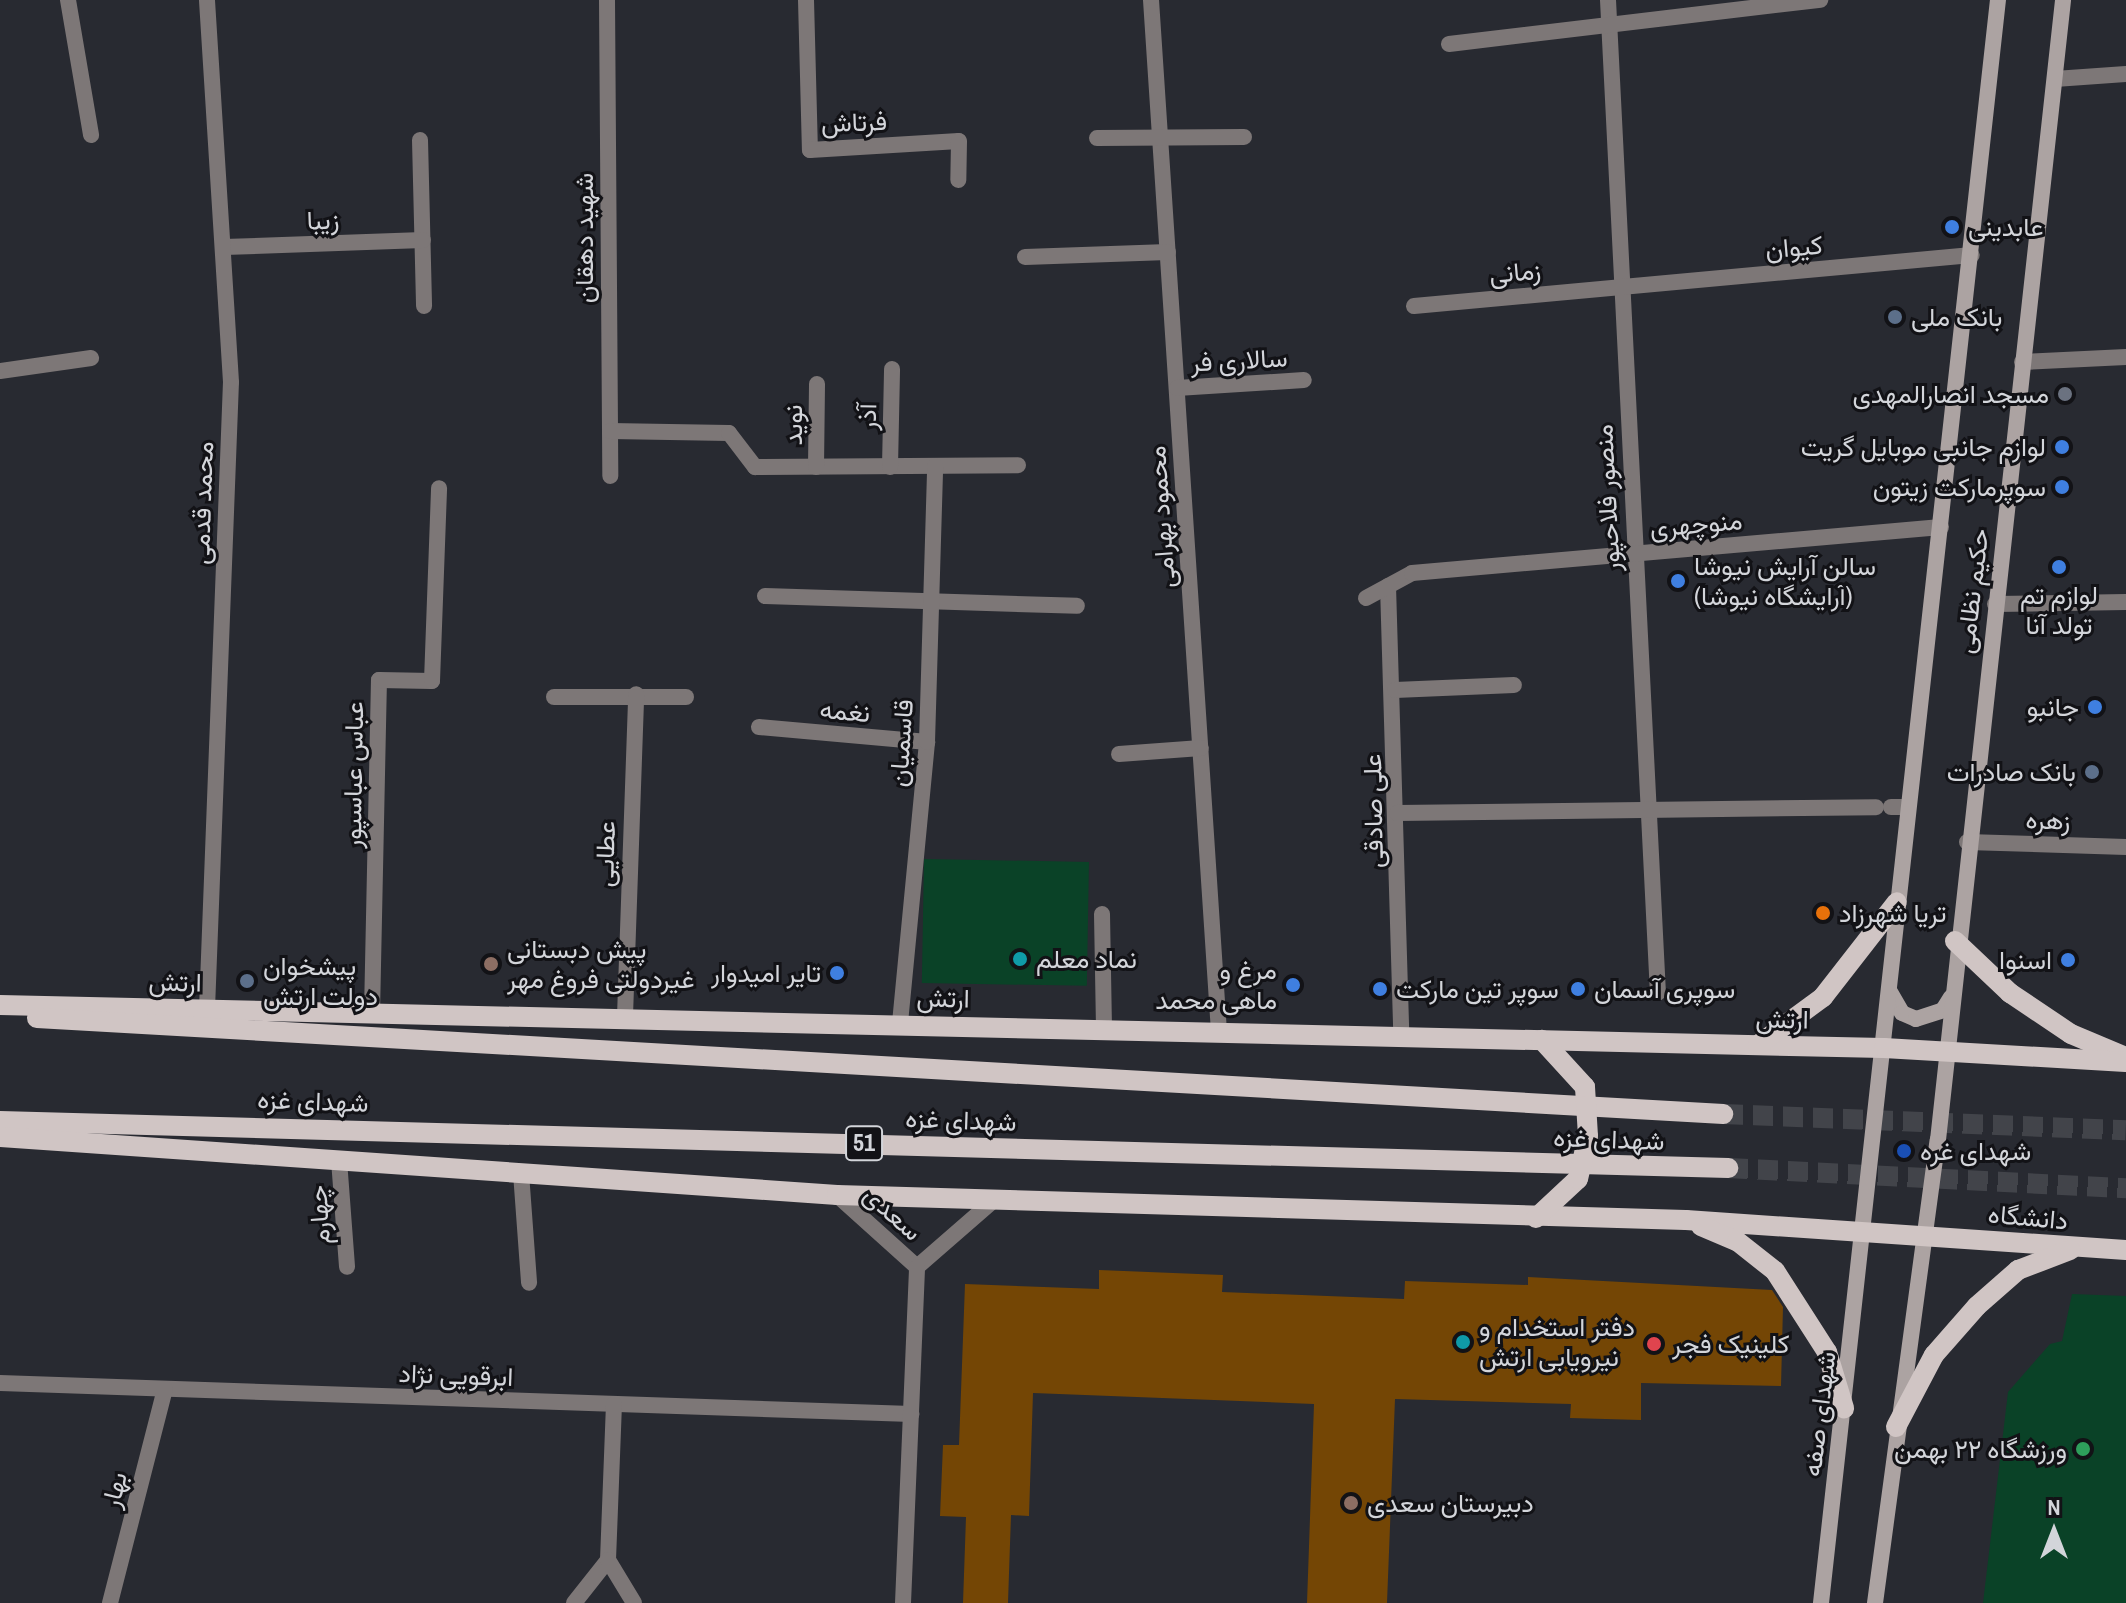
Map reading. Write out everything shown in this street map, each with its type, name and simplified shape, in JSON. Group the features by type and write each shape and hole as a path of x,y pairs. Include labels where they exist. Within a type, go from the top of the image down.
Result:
{"main road":[{"name":"حکیم نظامی","path":"1873,1140 1897,902 1892,807 1941,527 1998,0"},
{"name":"حکیم نظامی","path":"1926,1233 1947,1050 1955,941 2063,0"},
{"path":"1758,1045 1823,997 1897,902"},
{"path":"1955,941 2010,993 2071,1034 2126,1060"},
{"path":"1889,987 1893,1002 1916,1019 1943,1010 1951,997"},
{"name":"ارتش","path":"0,1005 625,1016 1947,1050"},
{"name":"شهدای غزه","path":"0,1016 1723,1114"},
{"path":"1536,1218 1578,1179 1588,1136 1585,1087 1542,1040"},
{"path":"1947,1050 2126,1060"},
{"name":"شهدای غزه","path":"0,1121 1728,1168"},
{"path":"0,1137 837,1195 1536,1218 1686,1220 1866,1230"},
{"name":"شهدای صفه","path":"1821,1603 1866,1230 1873,1140"},
{"path":"1686,1220 1737,1241 1775,1271 1827,1352 1844,1408"},
{"name":"دانشگاه","path":"1866,1230 2126,1250"},
{"path":"1875,1603 1896,1427 1926,1233"},
{"path":"1896,1427 1934,1355 1977,1306 2018,1270 2076,1247"}],"street":[{"path":"68,0 91,135"},
{"name":"محمد قدمی","path":"207,0 231,382 207,1009"},
{"name":"شهید دهقان","path":"607,0 610,476"},
{"name":"فرتاش","path":"806,0 810,150 959,141 958,180"},
{"name":"محمود بهرامی","path":"1151,0 1219,1032"},
{"name":"منصور فلاحپور","path":"1608,0 1646,810 1658,993"},
{"path":"1449,44 1820,0"},
{"path":"2055,79 2126,74"},
{"path":"1097,138 1244,137"},
{"path":"420,140 424,306"},
{"name":"زیبا","path":"224,247 423,240"},
{"path":"1025,257 1168,252"},
{"name":"کیوان","path":"1621,286 1972,255"},
{"name":"زمانی","path":"1414,306 1621,286"},
{"path":"2022,362 2126,357"},
{"path":"0,371 91,358"},
{"name":"آذر","path":"890,467 892,369"},
{"name":"سالاری فر","path":"1177,388 1304,380"},
{"name":"نوید","path":"816,467 817,384"},
{"path":"610,431 729,433 755,467 1018,465"},
{"name":"قاسمیان","path":"900,1023 927,742 934,606 935,466"},
{"name":"عباس عباسپور","path":"372,1013 379,680 432,681 439,488"},
{"name":"منوچهری","path":"1366,598 1412,573 1941,527"},
{"name":"علی صادقی","path":"1388,586 1395,690 1401,1036"},
{"path":"765,596 934,606 1077,606"},
{"path":"1995,604 2126,602"},
{"path":"1395,690 1514,685"},
{"path":"554,697 636,694 686,697"},
{"name":"عطایی","path":"625,1016 636,694"},
{"name":"نغمه","path":"759,727 927,742"},
{"path":"1119,754 1201,748"},
{"path":"1397,813 1892,807"},
{"name":"زهره","path":"1967,842 2126,847"},
{"path":"1102,914 1104,1028"},
{"name":"چهارم","path":"339,1160 347,1267"},
{"path":"521,1173 529,1283"},
{"name":"سعدی","path":"837,1195 917,1267"},
{"path":"903,1603 917,1267 994,1200"},
{"name":"ابرقویی نژاد","path":"0,1383 911,1414"},
{"name":"بهار","path":"110,1603 165,1389"},
{"path":"614,1404 608,1560 634,1603"},
{"path":"574,1603 608,1560"}],"green space":[{"path":"924,859 1089,862 1087,986 922,983"},
{"name":"ورزشگاه ۲۲ بهمن","path":"2072,1294 2126,1296 2126,1603 1983,1603 2008,1392 2050,1344 2062,1341"}],"building":[{"path":"1099,1270 1223,1275 1222,1292 1404,1299 1405,1281 1528,1285 1528,1277 1772,1290 1783,1307 1781,1386 1641,1383 1641,1420 1570,1418 1571,1404 1395,1399 1387,1603 1307,1603 1314,1404 1033,1393 1029,1516 1011,1515 1008,1603 963,1603 966,1517 940,1516 943,1445 959,1445 965,1284 1099,1289"}],"tunnel":[{"path":"1723,1114 2126,1130"},
{"path":"1728,1168 2126,1188"}],"place":[{"name":"عابدینی","path":"1952,227"},
{"name":"بانک ملی","path":"1895,317"},
{"name":"مسجد انصارالمهدی","path":"2065,394"},
{"name":"لوازم جانبی موبایل گریت","path":"2062,447"},
{"name":"سوپرمارکت زیتون","path":"2062,487"},
{"name":"لوازم تم تولد آنا","path":"2059,567"},
{"name":"سالن آرایش نیوشا (آرایشگاه نیوشا)","path":"1678,581"},
{"name":"جانبو","path":"2095,707"},
{"name":"بانک صادرات","path":"2092,772"},
{"name":"تریا شهرزاد","path":"1823,913"},
{"name":"نماد معلم","path":"1020,959"},
{"name":"اسنوا","path":"2068,960"},
{"name":"پیش دبستانی غیردولتی فروغ مهر","path":"491,964"},
{"name":"تایر امیدوار","path":"837,973"},
{"name":"پیشخوان دولت ارتش","path":"247,981"},
{"name":"مرغ و ماهی محمد","path":"1293,985"},
{"name":"سوپر تین مارکت","path":"1380,989"},
{"name":"سوپری آسمان","path":"1578,989"},
{"name":"شهدای غره","path":"1904,1151"},
{"name":"دفتر استخدام و نیرویابی ارتش","path":"1463,1342"},
{"name":"کلینیک فجر","path":"1654,1344"},
{"name":"ورزشگاه ۲۲ بهمن","path":"2083,1449"},
{"name":"دبیرستان سعدی","path":"1351,1503"}]}
